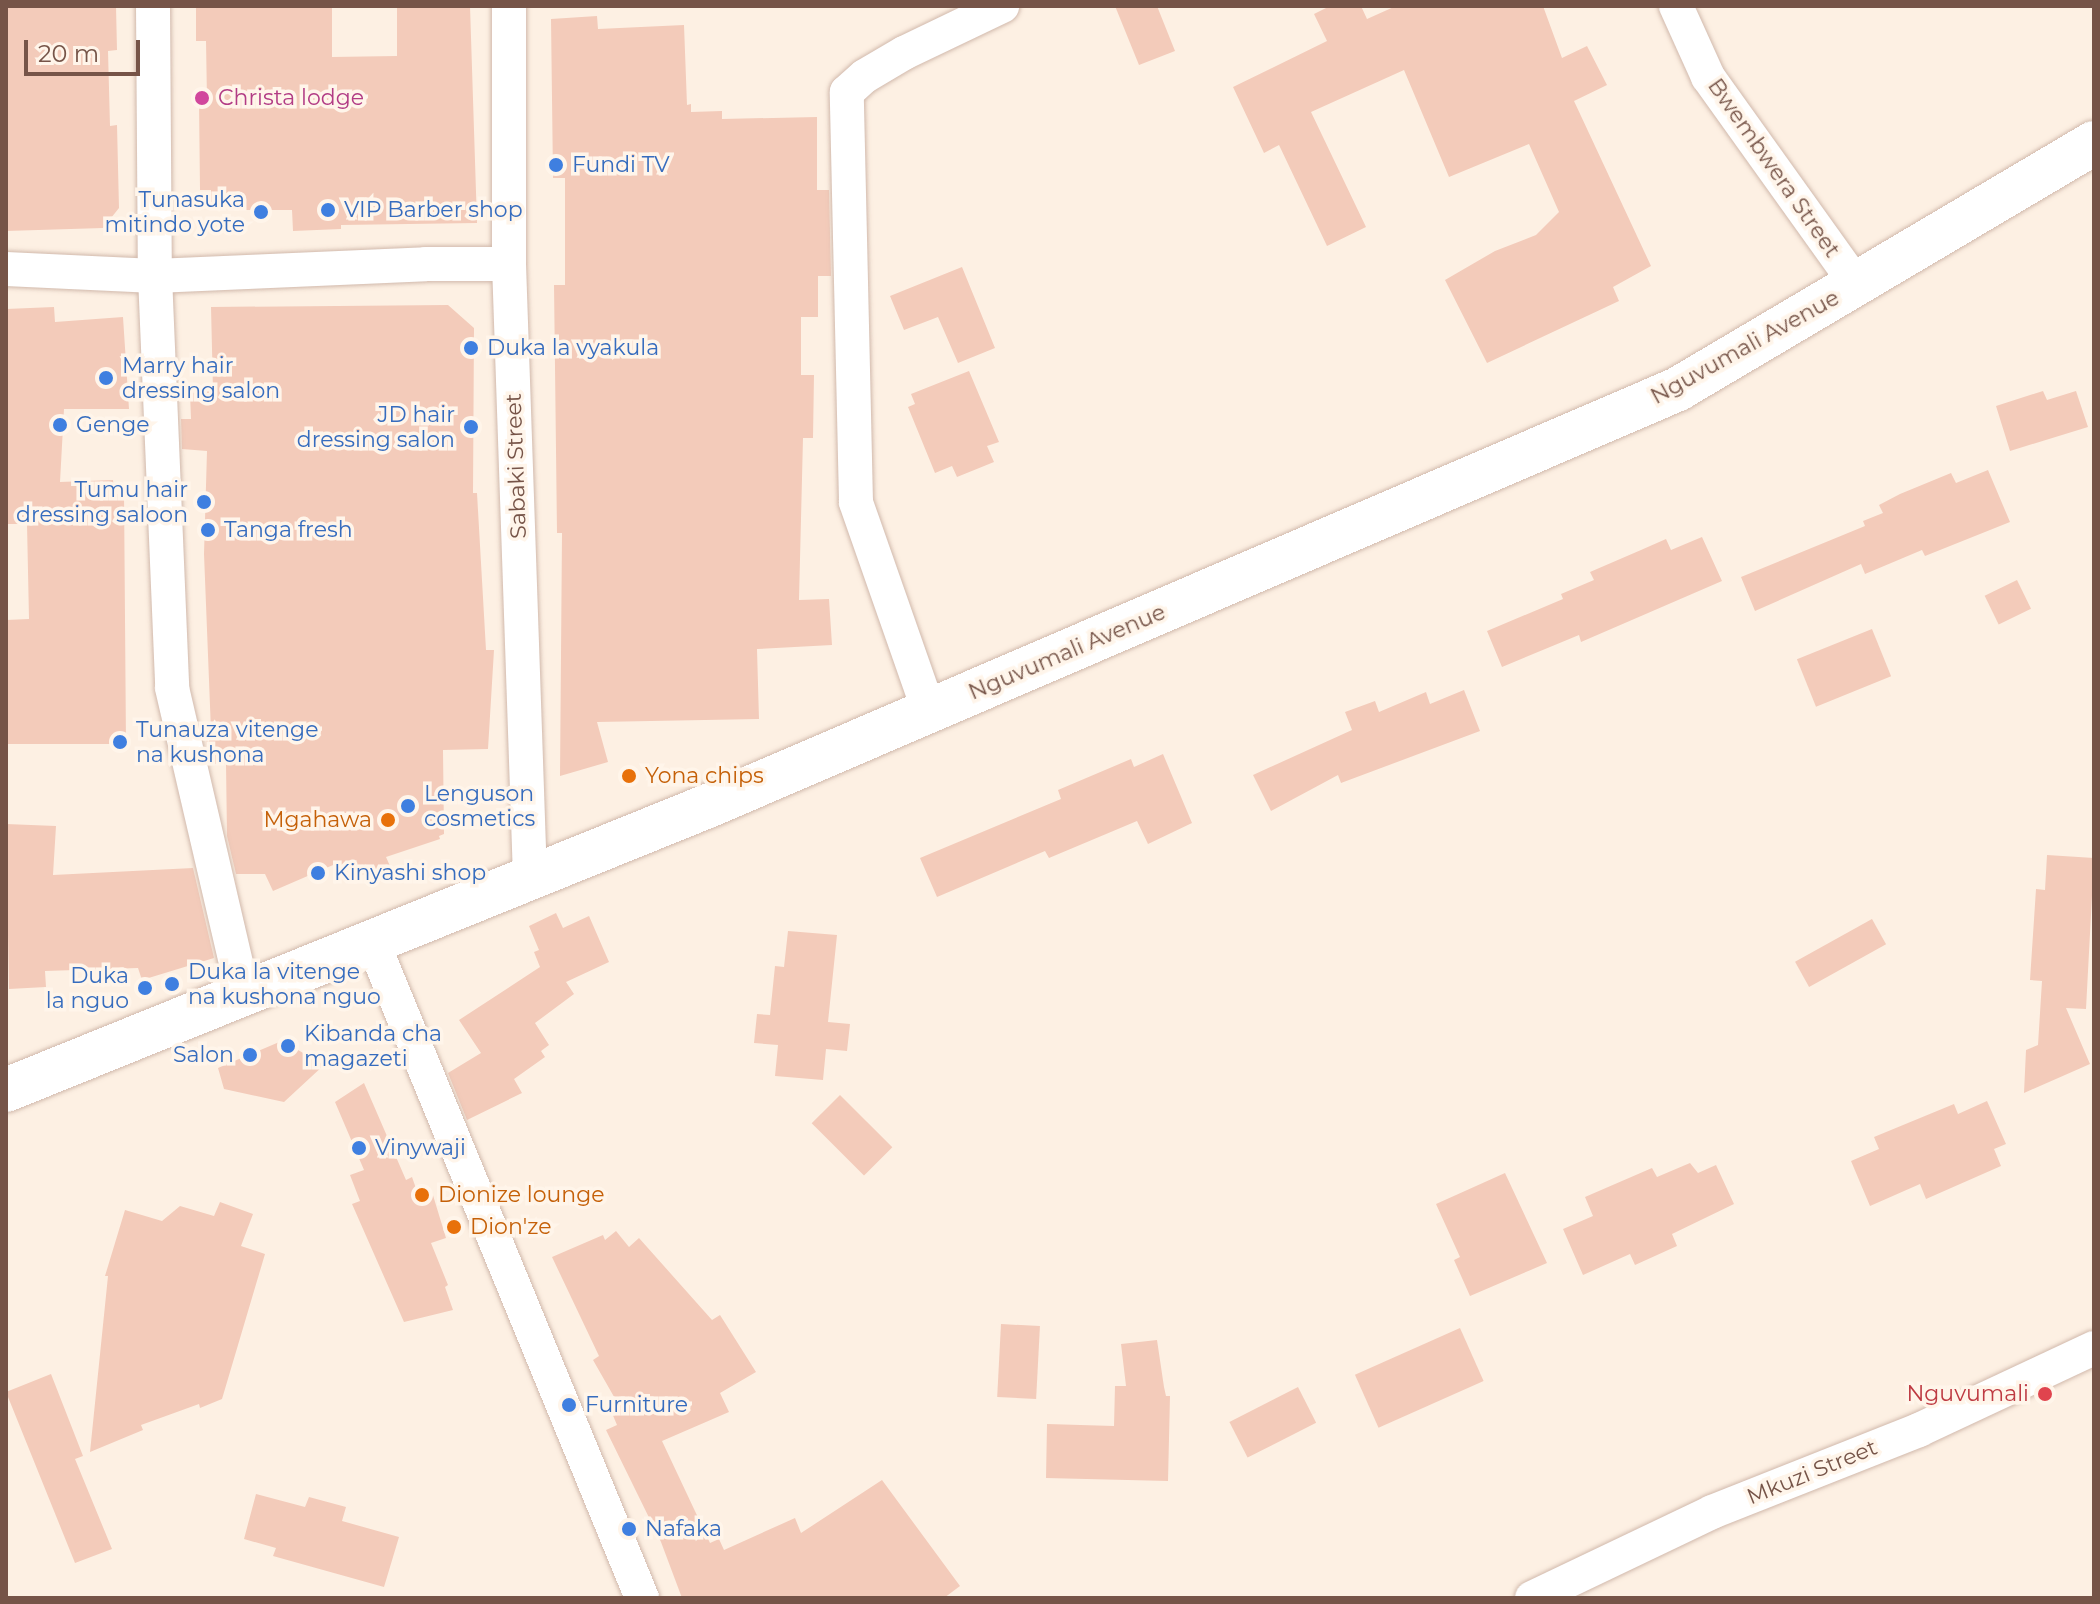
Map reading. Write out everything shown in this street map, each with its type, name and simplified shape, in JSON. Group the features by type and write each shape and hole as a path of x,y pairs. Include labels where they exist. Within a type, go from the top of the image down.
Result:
{"street":[{"path":"153,6 155,276 172,688 243,994"},
{"name":"Sabaki Street","path":"509,6 509,264 530,878"},
{"path":"929,711 856,502 847,92 865,76 904,53 1002,6"},
{"name":"Bwembwera Street","path":"1676,6 1708,77 1856,284"},
{"name":"Nguvumali Avenue","path":"6,1090 373,943 929,711 1678,389 2094,143"},
{"path":"6,269 155,276 426,264 509,264"},
{"path":"373,943 642,1598"},
{"name":"Mkuzi Street","path":"1532,1598 1712,1512 1919,1430 2094,1348"}],"building":[{"path":"6,6 116,6 117,50 108,51 110,126 117,125 119,208 103,228 6,231"},
{"path":"196,6 332,6 332,57 397,56 397,6 470,6 477,223 341,225 341,229 293,231 292,210 230,210 230,202 211,202 211,190 200,190 199,101 207,100 206,41 196,41"},
{"path":"1115,6 1157,6 1175,51 1139,65"},
{"path":"1330,6 1361,6 1367,19 1396,6 1543,6 1562,58 1587,46 1607,85 1574,101 1651,266 1613,287 1619,301 1487,363 1445,280 1495,251 1536,235 1559,212 1529,144 1449,177 1404,70 1311,112 1366,227 1327,246 1279,145 1264,153 1233,87 1327,41 1314,14"},
{"path":"597,16 598,29 684,25 687,105 691,104 691,112 722,111 722,119 817,117 817,190 829,190 831,276 818,276 818,317 801,317 801,375 814,375 813,438 803,438 799,600 829,599 832,645 757,649 759,719 597,722 608,762 560,776 562,533 557,533 554,285 565,285 565,178 553,178 551,19"},
{"path":"962,267 995,348 958,363 938,317 904,330 890,296"},
{"path":"448,305 474,328 473,493 477,493 486,650 494,650 488,749 443,750 444,834 439,836 440,839 386,857 390,866 360,876 356,864 343,869 340,862 273,891 265,874 236,874 227,836 226,764 210,764 207,749 206,731 211,731 204,554 207,451 182,449 181,419 191,419 190,393 213,391 211,307"},
{"path":"54,307 55,322 123,317 129,409 64,409 60,482 113,480 114,491 124,491 126,744 6,744 6,620 29,619 27,524 6,524 6,309"},
{"path":"969,371 999,442 987,446 994,462 957,477 952,466 935,473 908,407 915,404 911,394"},
{"path":"2043,391 2047,400 2076,391 2088,427 2010,451 1996,406"},
{"path":"1988,470 2010,522 1925,556 1922,550 1865,574 1861,564 1755,611 1741,577 1865,526 1863,521 1883,513 1879,505 1900,494 1951,473 1956,483"},
{"path":"1702,537 1722,581 1581,642 1579,635 1502,667 1487,631 1563,599 1561,594 1594,580 1590,572 1666,539 1671,550"},
{"path":"2017,580 2031,609 1999,625 1985,596"},
{"path":"1872,629 1891,676 1816,707 1797,659"},
{"path":"1464,690 1480,731 1341,783 1338,775 1271,811 1253,775 1352,730 1345,712 1375,701 1379,712 1426,692 1430,704"},
{"path":"1163,754 1192,823 1148,844 1137,821 1049,858 1045,851 937,897 920,858 1061,799 1058,790 1131,759 1134,767"},
{"path":"6,824 56,826 53,875 193,868 214,958 142,980 138,968 45,971 46,987 9,989"},
{"path":"2047,855 2094,858 2086,1009 2066,1008 2090,1064 2024,1093 2026,1050 2038,1045 2042,981 2030,980 2036,889 2045,890"},
{"path":"556,913 563,928 589,916 609,962 566,982 574,994 535,1023 549,1045 541,1051 545,1057 514,1079 522,1093 467,1120 448,1073 481,1053 459,1020 540,967 534,952 539,950 529,926"},
{"path":"1872,919 1886,944 1809,987 1795,962"},
{"path":"788,931 837,935 828,1022 850,1024 847,1051 826,1049 823,1080 775,1076 778,1045 754,1043 757,1014 770,1015 775,966 784,967"},
{"path":"291,1037 298,1050 324,1065 284,1102 224,1089 218,1068"},
{"path":"364,1083 406,1180 412,1177 419,1197 432,1192 446,1238 431,1243 448,1285 445,1287 453,1310 404,1322 352,1204 360,1201 350,1175 364,1170 335,1102"},
{"path":"840,1095 892,1147 864,1176 812,1123"},
{"path":"1987,1101 2006,1144 1994,1149 2001,1166 1926,1199 1920,1184 1870,1206 1851,1161 1879,1149 1874,1137 1954,1104 1958,1114"},
{"path":"1690,1163 1698,1173 1716,1165 1734,1204 1672,1234 1677,1246 1635,1265 1630,1254 1583,1275 1563,1229 1593,1216 1585,1197 1652,1168 1657,1177"},
{"path":"1505,1173 1547,1263 1470,1296 1454,1260 1460,1257 1436,1204"},
{"path":"220,1202 253,1214 241,1246 265,1254 222,1399 141,1425 143,1430 90,1452 108,1276 105,1276 125,1210 162,1221 180,1206 214,1216"},
{"path":"616,1231 629,1247 639,1238 712,1320 720,1315 756,1372 720,1393 729,1412 662,1441 710,1543 719,1539 724,1550 795,1518 801,1533 882,1480 960,1586 944,1598 682,1598 661,1542 606,1430 617,1425 609,1406 617,1402 593,1360 599,1356 552,1257 603,1235 605,1240"},
{"path":"1001,1324 1040,1326 1036,1399 997,1397"},
{"path":"1460,1328 1484,1381 1379,1428 1355,1375"},
{"path":"1157,1340 1166,1396 1170,1396 1168,1481 1046,1478 1047,1424 1114,1426 1115,1386 1126,1386 1121,1344"},
{"path":"51,1374 83,1456 75,1459 112,1549 75,1563 6,1392"},
{"path":"1298,1387 1316,1423 1248,1458 1229,1422"},
{"path":"256,1494 305,1507 309,1497 346,1507 342,1521 399,1537 384,1587 273,1556 276,1548 244,1539"}],"place":[{"name":"Christa lodge","path":"202,98"},
{"name":"Fundi TV","path":"556,165"},
{"name":"VIP Barber shop","path":"328,210"},
{"name":"Tunasuka mitindo yote","path":"261,212"},
{"name":"Duka la vyakula","path":"471,348"},
{"name":"Marry hair dressing salon","path":"106,378"},
{"name":"Genge","path":"60,425"},
{"name":"JD hair dressing salon","path":"471,427"},
{"name":"Tumu hair dressing saloon","path":"204,502"},
{"name":"Tanga fresh","path":"208,530"},
{"name":"Tunauza vitenge na kushona","path":"120,742"},
{"name":"Yona chips","path":"629,776"},
{"name":"Lenguson cosmetics","path":"408,806"},
{"name":"Mgahawa","path":"388,820"},
{"name":"Kinyashi shop","path":"318,873"},
{"name":"Duka la vitenge na kushona nguo","path":"172,984"},
{"name":"Duka la nguo","path":"145,988"},
{"name":"Kibanda cha magazeti","path":"288,1046"},
{"name":"Salon","path":"250,1055"},
{"name":"Vinywaji","path":"359,1148"},
{"name":"Dionize lounge","path":"422,1195"},
{"name":"Dion'ze","path":"454,1227"},
{"name":"Nguvumali","path":"2045,1394"},
{"name":"Furniture","path":"569,1405"},
{"name":"Nafaka","path":"629,1529"}]}
